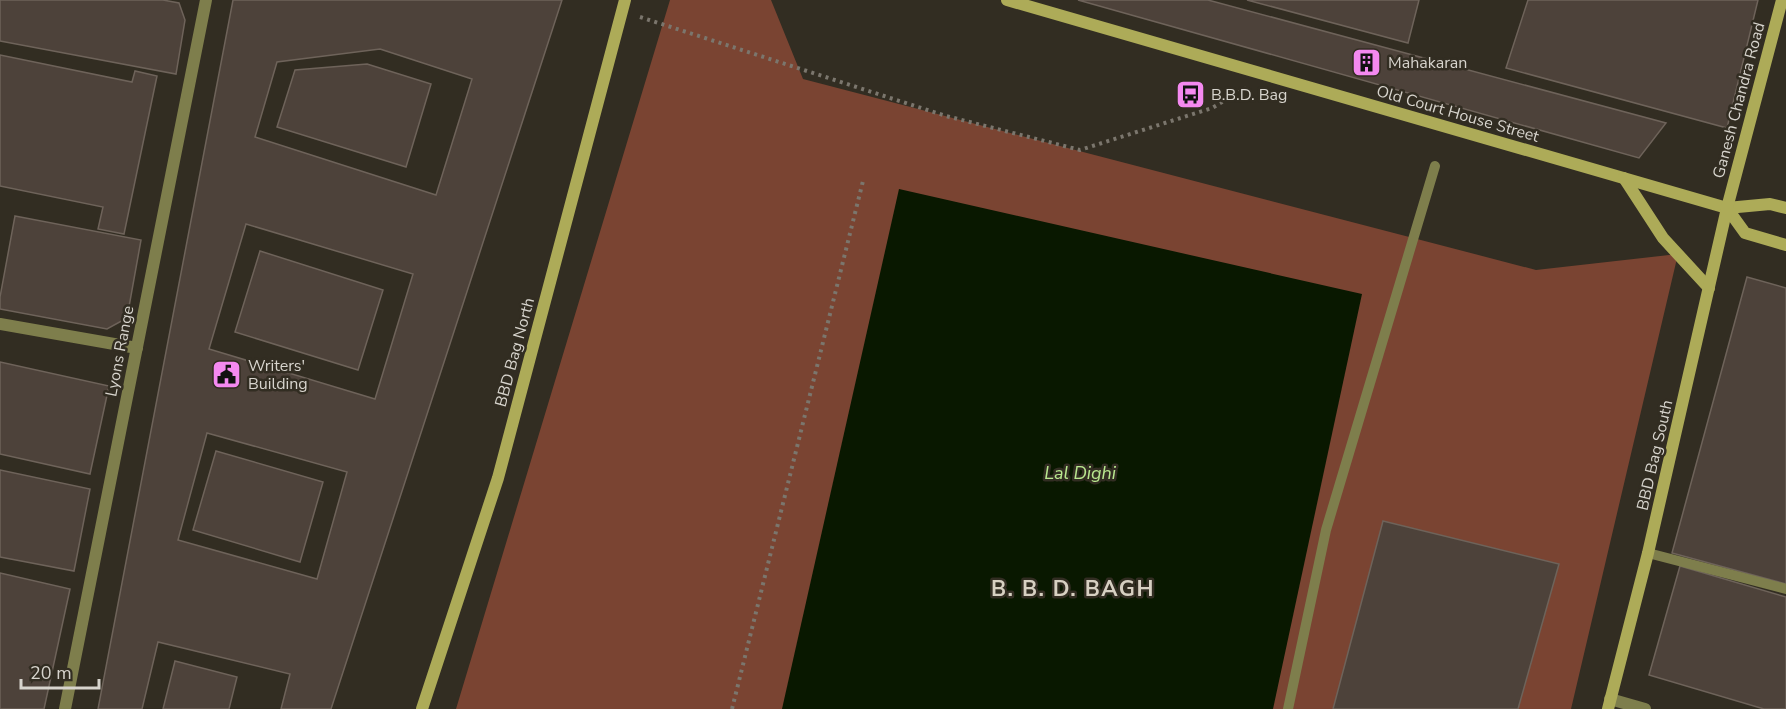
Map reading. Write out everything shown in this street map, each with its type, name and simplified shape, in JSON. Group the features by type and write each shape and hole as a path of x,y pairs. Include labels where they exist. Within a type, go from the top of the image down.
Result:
{"main road":[{"name":"Old Court House Street","path":"1007,0 1727,208"},
{"name":"Ganesh Chandra Road","path":"1727,208 1782,0"},
{"name":"BBD Bag North","path":"422,709 498,478 624,6"},
{"path":"1624,178 1663,238 1709,288"},
{"path":"1727,208 1770,204 1786,208"},
{"path":"1727,208 1745,233 1786,245"},
{"name":"BBD Bag South","path":"1609,704 1648,553 1727,208"}],"street":[{"name":"Lyons Range","path":"65,709 206,0"},
{"path":"0,324 137,348"},
{"path":"1609,704 1645,709"}],"lane":[{"path":"1288,709 1326,531 1436,166"},
{"path":"1648,553 1786,589"}],"path":[{"path":"624,6 946,116 1080,150 1212,108 1269,75"},
{"path":"732,709 863,181"}],"shaded area":[{"path":"670,0 771,0 803,79 1536,270 1678,254 1571,709 456,709"}],"water":[{"name":"Lal Dighi","path":"899,189 1362,294 1273,709 782,709"}],"building":[{"path":"0,0 163,0 179,3 185,20 176,74 0,41"},
{"name":"Writers' Building","path":"233,0 562,0 331,709 281,709 290,674 158,642 142,709 98,709","holes":["380,49 472,79 436,195 255,137 277,62","246,224 413,274 375,399 209,349","207,433 347,472 317,579 178,540"]},
{"name":"Mahakaran","path":"1078,0 1208,0 1666,123 1639,158"},
{"path":"1247,0 1419,0 1408,43"},
{"path":"1528,0 1758,0 1727,128 1506,68"},
{"path":"0,55 132,82 135,71 157,76 124,234 98,229 103,207 0,186"},
{"path":"367,64 431,84 406,167 277,127 295,70"},
{"path":"15,216 141,240 127,318 107,329 0,309 0,297"},
{"path":"260,251 383,290 358,370 235,332"},
{"path":"1747,277 1786,288 1786,584 1672,553"},
{"path":"0,362 109,386 90,474 0,454"},
{"path":"216,451 323,482 300,562 193,530"},
{"path":"0,470 90,489 74,571 0,557"},
{"path":"1383,521 1559,564 1518,709 1333,709"},
{"path":"1680,566 1786,597 1786,709 1764,709 1649,675"},
{"path":"0,573 70,589 44,709 0,709"},
{"path":"175,661 237,677 229,709 163,709"}],"place":[{"name":"Mahakaran","path":"1367,62"},
{"name":"B.B.D. Bag","path":"1190,94"},
{"name":"Writers' Building","path":"227,374"}],"district":[{"name":"B. B. D. BAGH","path":"1073,588"}]}
